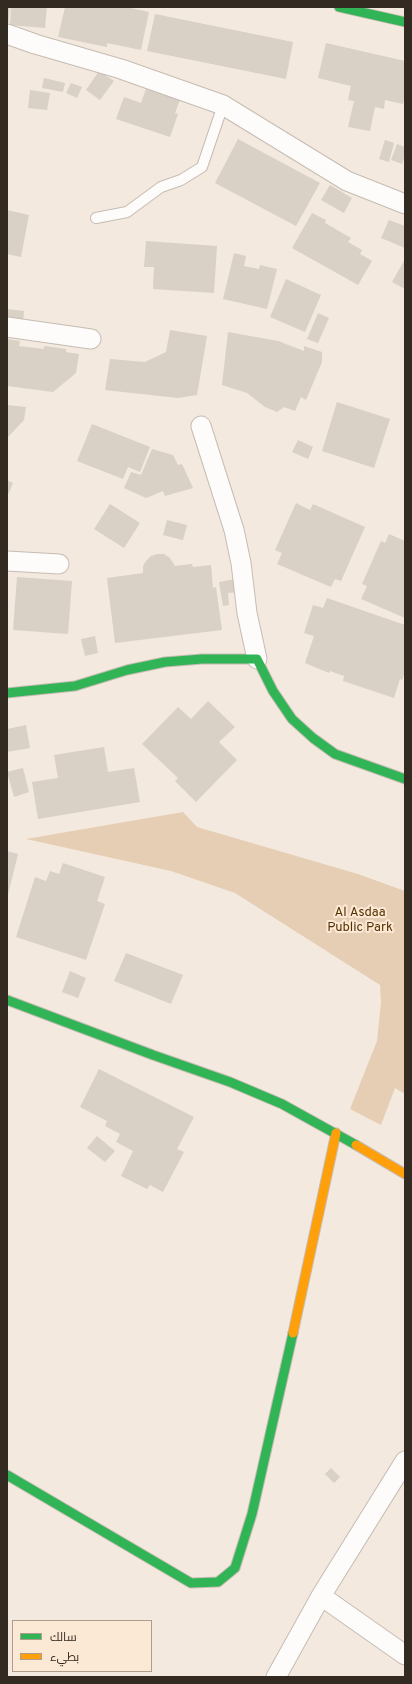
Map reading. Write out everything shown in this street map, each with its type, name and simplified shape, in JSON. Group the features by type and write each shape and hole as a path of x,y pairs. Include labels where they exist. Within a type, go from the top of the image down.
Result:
{"street":[{"path":"339,7 405,22"},
{"path":"7,34 35,44 121,69 223,105 348,181 405,204"},
{"path":"7,327 91,339"},
{"path":"201,426 234,530 241,563 247,613 257,659 273,691 292,719 313,738 335,754 356,763 405,779"},
{"path":"7,561 59,564"},
{"path":"7,693 75,686 127,670 165,662 202,659 257,659"},
{"path":"7,1000 153,1055 230,1082 282,1104 336,1133 405,1174"},
{"path":"7,1475 191,1583 218,1582 235,1568 243,1547 254,1507 336,1133"},
{"path":"276,1677 321,1596 405,1461"},
{"path":"321,1596 405,1655"}],"lane":[{"path":"96,218 127,212 161,187 181,180 202,167 223,105"}],"green space":[{"name":"Al Asdaa Public Park","path":"183,812 197,827 358,874 405,891 405,1094 395,1088 381,1125 350,1109 377,1041 381,1002 380,985 235,893 171,871 26,839"}],"building":[{"path":"7,7 10,7 8,27 7,27"},
{"path":"11,7 47,7 45,28 10,25"},
{"path":"65,7 126,7 149,12 141,50 107,43 107,47 58,37"},
{"path":"155,14 293,42 286,79 147,51"},
{"path":"326,43 405,61 405,95 403,104 385,100 384,109 375,107 370,131 348,127 354,101 348,100 351,86 318,78"},
{"path":"99,71 114,81 100,100 86,90"},
{"path":"44,78 65,83 63,92 42,88"},
{"path":"71,83 82,87 77,98 66,93"},
{"path":"146,89 180,100 175,113 178,114 170,137 116,119 124,97 141,103"},
{"path":"30,90 50,93 47,110 28,108"},
{"path":"238,139 320,183 296,226 215,183"},
{"path":"385,140 394,143 389,162 379,159"},
{"path":"397,144 405,147 405,155 402,164 391,160"},
{"path":"330,185 352,198 344,213 321,200"},
{"path":"7,210 29,215 21,257 7,254"},
{"path":"312,213 326,220 325,223 351,238 348,242 362,250 360,254 372,261 358,285 292,248"},
{"path":"389,220 405,226 405,248 381,238"},
{"path":"146,241 217,246 214,293 153,289 154,267 144,267"},
{"path":"234,253 246,256 244,266 259,269 260,265 277,269 267,309 223,299"},
{"path":"405,259 405,289 392,282"},
{"path":"286,279 321,295 305,332 270,317"},
{"path":"7,309 24,311 23,323 7,321"},
{"path":"318,313 329,318 318,343 307,339"},
{"path":"170,330 207,336 197,395 178,398 105,390 110,359 145,362 166,352"},
{"path":"228,332 278,341 304,351 304,346 322,352 322,362 306,400 301,397 295,411 284,407 277,412 265,407 247,393 222,385"},
{"path":"7,339 20,341 19,346 44,349 44,346 66,349 66,352 79,354 76,373 53,392 7,386"},
{"path":"337,402 390,419 374,468 322,451"},
{"path":"7,405 26,407 24,420 7,438"},
{"path":"92,424 150,447 140,472 128,467 123,479 77,461"},
{"path":"298,440 313,447 308,459 292,452"},
{"path":"152,449 173,455 178,465 182,464 193,488 165,496 163,491 146,498 124,488 131,472 141,475"},
{"path":"7,480 13,483 9,493 7,493"},
{"path":"296,503 310,510 313,504 365,527 341,581 335,579 331,587 277,564 282,553 275,550"},
{"path":"110,504 140,523 124,548 94,529"},
{"path":"167,520 187,525 183,540 163,535"},
{"path":"389,534 405,541 405,618 361,599 367,586 362,584 381,541 385,543"},
{"path":"164,554 170,558 175,566 192,564 193,567 211,565 213,588 216,587 222,630 115,643 107,578 143,573 143,566 146,561 151,556"},
{"path":"17,577 72,581 68,634 13,630"},
{"path":"236,579 238,592 228,593 229,605 223,606 219,582"},
{"path":"327,598 405,625 405,672 402,680 400,679 394,698 343,681 344,676 330,671 329,673 305,663 314,636 304,633 313,605 323,608"},
{"path":"95,636 98,653 85,656 81,639"},
{"path":"208,701 235,727 219,742 237,760 196,802 175,781 178,778 142,744 178,707 191,719"},
{"path":"26,725 30,748 7,752 7,729"},
{"path":"104,747 108,772 134,768 140,802 38,819 32,782 58,778 54,755"},
{"path":"23,768 29,792 14,797 7,772"},
{"path":"7,851 18,854 8,895 7,895"},
{"path":"63,863 105,877 97,901 105,904 86,960 16,937 35,877 46,881 50,871 59,874"},
{"path":"126,953 183,975 171,1004 114,981"},
{"path":"70,971 86,978 78,998 62,992"},
{"path":"99,1069 194,1117 177,1149 184,1152 163,1192 150,1185 147,1189 121,1176 133,1151 116,1142 120,1134 105,1126 107,1121 80,1107"},
{"path":"97,1136 115,1151 105,1162 87,1148"},
{"path":"331,1468 340,1477 334,1483 325,1474"}],"traffic: fast":[{"path":"339,7 405,22"},
{"path":"7,693 75,686 127,670 165,662 202,659 257,659 273,691 292,719 313,738 335,754 405,779"},
{"path":"7,1000 153,1055 230,1082 282,1104 356,1145"},
{"path":"7,1475 191,1583 218,1582 235,1568 252,1514 293,1333"}],"traffic: slow":[{"path":"293,1333 336,1133"},
{"path":"356,1145 405,1174"}]}
